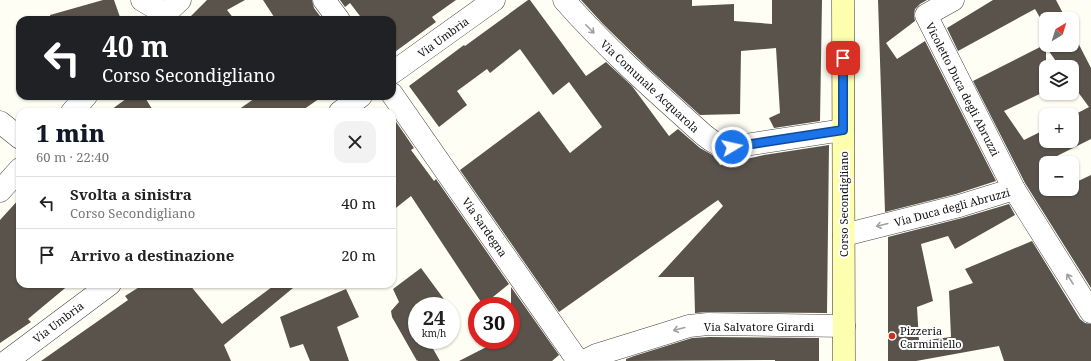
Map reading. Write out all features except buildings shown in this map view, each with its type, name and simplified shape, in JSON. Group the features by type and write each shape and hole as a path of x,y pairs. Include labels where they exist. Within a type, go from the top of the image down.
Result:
{"main road":[{"name":"Corso Secondigliano","path":"843,0 844,361"}],"street":[{"path":"142,0 168,11"},
{"path":"324,0 336,16"},
{"name":"Via Umbria","path":"396,70 494,0"},
{"name":"Via Comunale Acquarola","path":"564,0 585,24 637,75 704,135 722,146 732,147 843,130"},
{"name":"Vicoletto Duca degli Abruzzi","path":"953,0 926,15 1014,189"},
{"path":"76,108 82,100"},
{"path":"345,108 356,100"},
{"name":"Via Sardegna","path":"396,100 578,361"},
{"path":"0,122 16,135"},
{"path":"0,191 16,173"},
{"name":"Via Duca degli Abruzzi","path":"844,235 959,206 1014,189 1091,312"},
{"name":"Via Umbria","path":"7,361 105,288"},
{"name":"Via Salvatore Girardi","path":"584,361 596,355 689,326 708,324 844,326"}],"place":[{"name":"Pizzeria Carminiello","path":"892,336"}],"route":[{"path":"732,147 843,130 843,58"}]}
